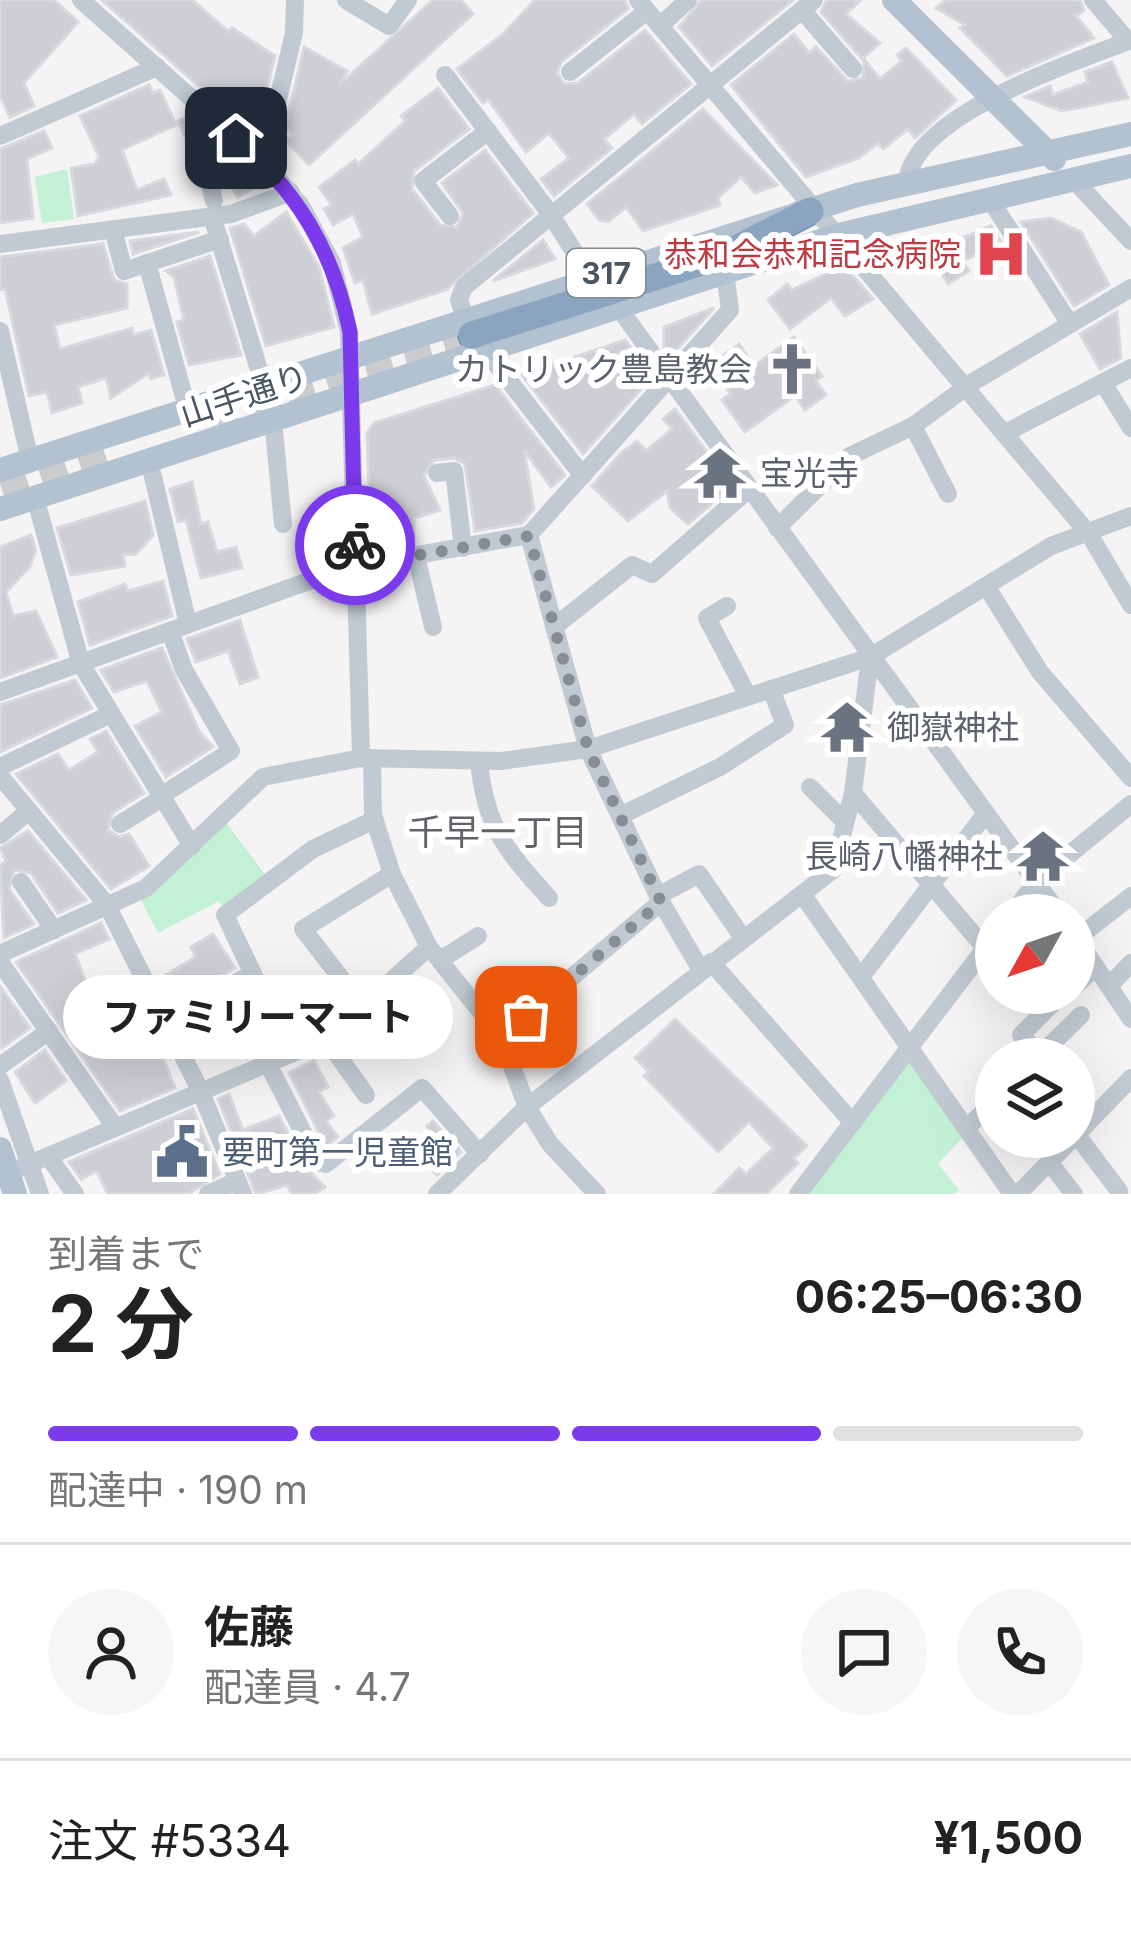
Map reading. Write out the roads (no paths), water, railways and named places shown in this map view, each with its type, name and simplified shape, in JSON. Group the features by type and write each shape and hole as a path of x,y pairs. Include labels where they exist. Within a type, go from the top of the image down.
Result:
{"highway":[{"path":"474,335 724,255 813,210"}],"main road":[{"path":"894,0 1072,178"},
{"name":"山手通り","path":"0,509 351,395 591,278 907,182 1131,134"},
{"name":"山手通り","path":"0,470 350,358 618,307 839,235 1131,166"},
{"path":"264,386 273,421"}],"street":[{"path":"81,0 263,162 291,192 332,263 350,332 356,566 374,820 392,874 435,953 501,1037 527,1107 550,1144 597,1194"},
{"path":"263,162 294,33 295,0"},
{"path":"346,0 389,26 408,0"},
{"path":"570,72 648,12 688,0"},
{"path":"907,182 908,164 918,150 994,97 1130,41 1093,0"},
{"path":"583,476 474,335 459,300 464,287 549,212 712,87 808,5 853,69"},
{"path":"648,12 1089,534 1131,605"},
{"path":"0,136 157,67"},
{"path":"445,74 549,212 591,278"},
{"path":"450,216 423,181 488,131"},
{"path":"236,138 204,161 220,239 264,386"},
{"path":"1072,178 1131,241"},
{"path":"0,244 112,229 213,208 258,207 291,192"},
{"path":"989,198 1070,324"},
{"path":"112,229 124,271 220,239"},
{"path":"147,263 188,411"},
{"path":"0,692 356,566 529,536 730,310 725,273"},
{"path":"776,528 850,456 914,426 966,387 1131,288"},
{"path":"618,307 1046,894"},
{"path":"0,332 30,460"},
{"path":"1005,433 1131,368"},
{"path":"1102,383 1131,428"},
{"path":"273,421 284,524"},
{"path":"914,426 948,494"},
{"path":"120,824 231,751 184,670 149,460"},
{"path":"437,473 454,471 463,548"},
{"path":"554,628 632,565 652,574 749,489"},
{"path":"35,497 81,664 192,846"},
{"path":"115,1127 49,1031 2,951 146,888 263,777 366,758 479,761 588,749 870,657 1051,545 1131,516"},
{"path":"529,536 588,749 660,899 706,966 853,1123"},
{"path":"416,556 433,627"},
{"path":"986,586 1040,672 1131,778"},
{"path":"727,606 706,618 748,696"},
{"path":"450,1190 527,1107 832,871 853,793 870,657"},
{"path":"622,815 720,767 785,725 771,688"},
{"path":"0,767 111,714"},
{"path":"479,761 483,807 494,830 550,898"},
{"path":"0,776 107,905 200,1090 240,1187 208,1194"},
{"path":"810,787 845,822"},
{"path":"853,793 932,885 975,926"},
{"path":"1027,894 1131,804"},
{"path":"0,835 28,811"},
{"path":"861,977 986,813"},
{"path":"291,1054 225,915 313,849 374,820"},
{"path":"361,1004 303,929 392,874"},
{"path":"501,1037 660,899 699,874 743,938"},
{"path":"21,882 54,929"},
{"path":"802,893 1015,1194 1053,1158"},
{"path":"1095,922 1131,896"},
{"path":"20,1167 326,1039 361,1004 435,953 478,936"},
{"path":"1108,986 1131,963"},
{"path":"799,1194 975,964"},
{"path":"1096,967 1131,1019"},
{"path":"166,1023 254,973"},
{"path":"1024,1038 1039,1014"},
{"path":"1057,1038 1081,1015"},
{"path":"0,1066 49,1031"},
{"path":"326,1039 366,1095"},
{"path":"268,1064 318,1162 326,1164 422,1088 480,1154"},
{"path":"1095,1115 1131,1078"},
{"path":"0,1080 20,1167 40,1194"},
{"path":"967,1128 975,1120"},
{"path":"1093,1158 1119,1191"},
{"path":"1049,1162 1074,1194"},
{"path":"20,1167 75,1194"}],"tunnel":[{"path":"208,414 472,335"},
{"path":"0,484 104,449"}],"place":[{"name":"恭和会恭和記念病院","path":"1001,254"},
{"name":"カトリック豊島教会","path":"792,369"},
{"name":"宝光寺","path":"720,473"},
{"name":"御嶽神社","path":"847,727"},
{"name":"長崎八幡神社","path":"1043,856"},
{"name":"ファミリーマート","path":"526,1017"},
{"name":"要町第一児童館","path":"182,1152"}],"district":[{"name":"千早一丁目","path":"498,832"}]}
